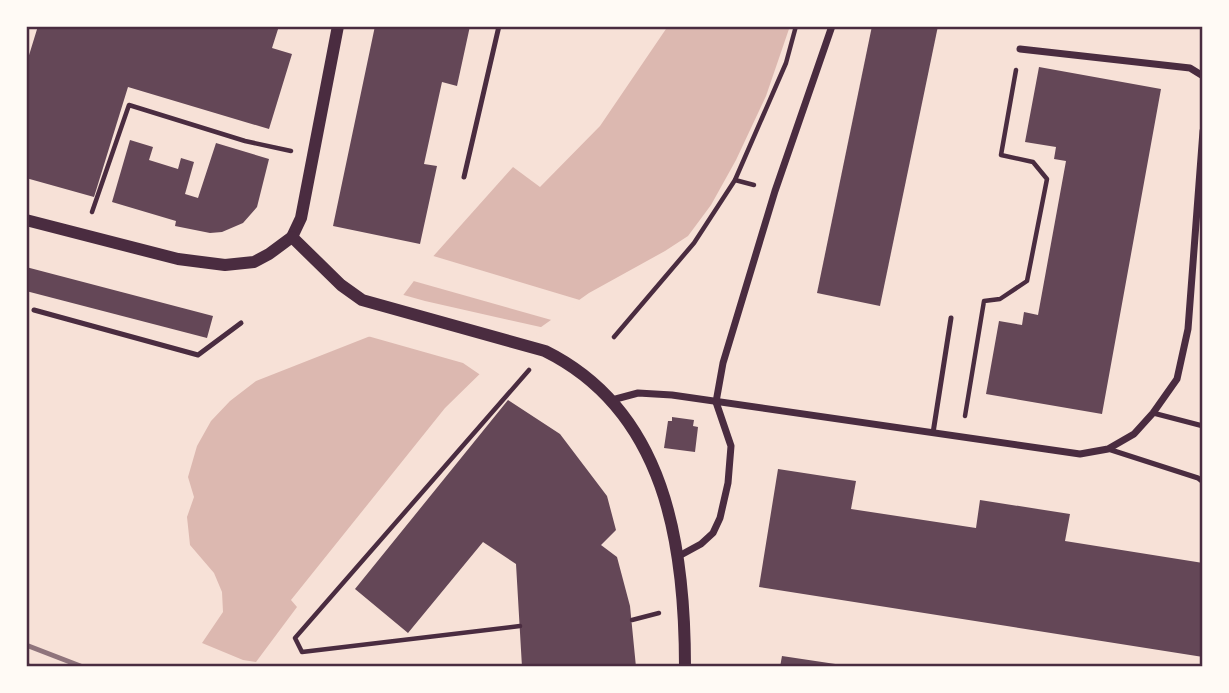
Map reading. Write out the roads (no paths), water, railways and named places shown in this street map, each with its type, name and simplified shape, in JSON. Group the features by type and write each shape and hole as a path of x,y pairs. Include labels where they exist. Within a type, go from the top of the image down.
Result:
{"street":[{"path":"26,220 178,259 225,265 254,262 269,254 292,237 301,218 338,26"},
{"path":"679,556 707,539 720,518 728,483 731,446 716,402 723,363 775,191 832,26"},
{"path":"1020,49 1191,68 1203,76"},
{"path":"612,400 638,393 672,395 1080,454 1108,449 1134,434 1177,379 1188,329 1203,131"},
{"path":"292,237 341,285 362,300 540,350 568,362 612,400 634,427 661,488 679,556 685,610 685,667"}],"lane":[{"path":"464,177 499,26"},
{"path":"34,310 198,355 241,323"},
{"path":"933,433 951,318"},
{"path":"1153,413 1203,426"},
{"path":"1108,449 1198,478 1203,482"}],"railway":[{"path":"26,645 83,667"},
{"path":"26,665 32,667"}]}
